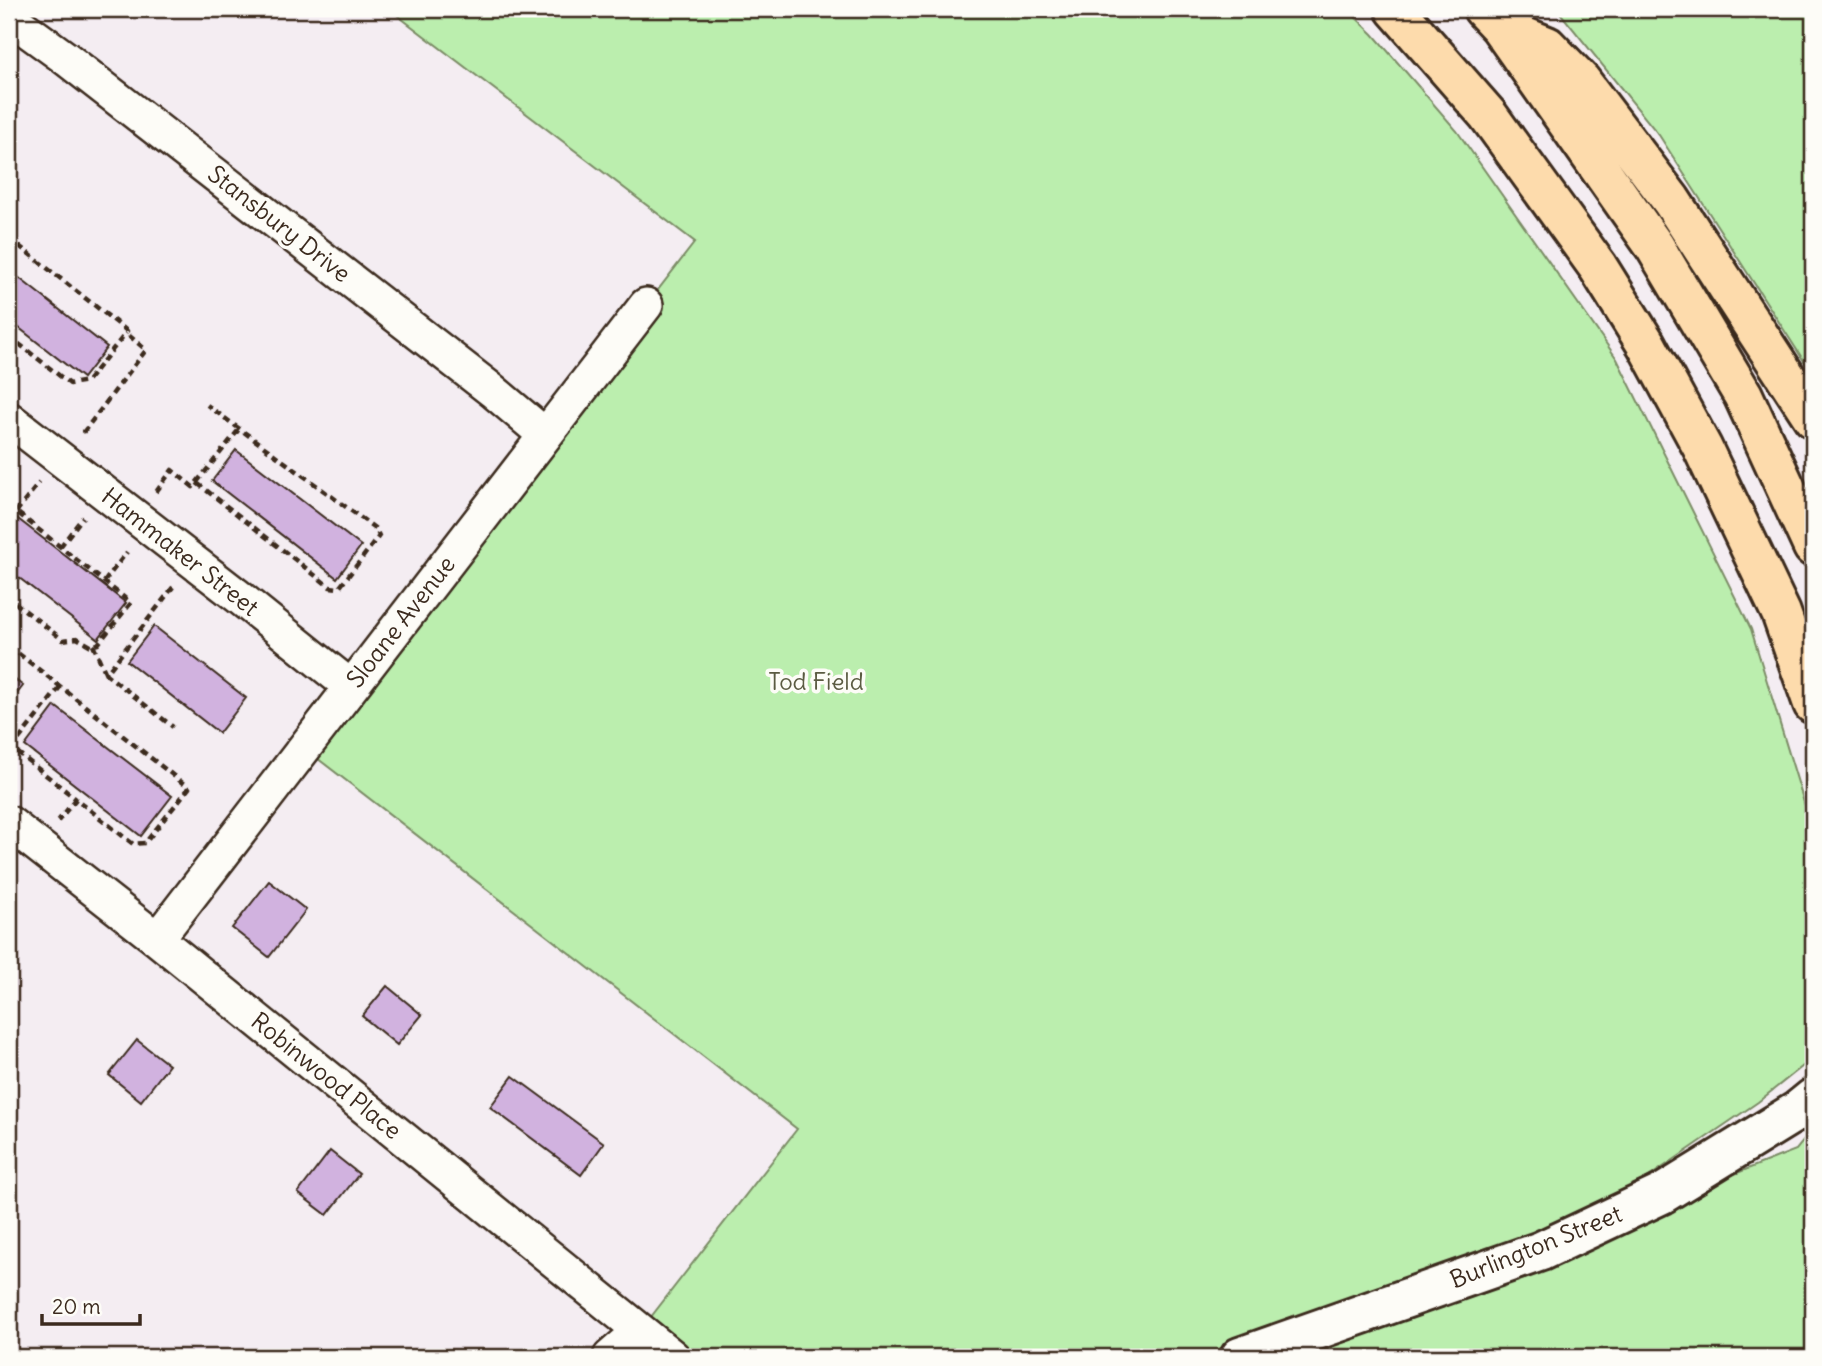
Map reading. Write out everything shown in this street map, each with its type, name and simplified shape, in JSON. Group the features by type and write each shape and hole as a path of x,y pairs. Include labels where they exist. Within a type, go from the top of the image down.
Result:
{"highway":[{"path":"1395,9 1488,115 1598,267 1646,344 1702,447 1781,613 1813,704"},
{"path":"1492,18 1547,46 1581,81 1671,200 1813,418"},
{"path":"1492,18 1655,247 1743,395 1813,547"}],"street":[{"name":"Stansbury Drive","path":"9,17 493,391 545,435"},
{"name":"Sloane Avenue","path":"157,939 646,305"},
{"name":"Hammaker Street","path":"9,419 351,687"},
{"name":"Robinwood Place","path":"9,823 157,939 673,1357"},
{"name":"Burlington Street","path":"1240,1357 1541,1251 1662,1194 1805,1105"},
{"path":"610,1357 640,1331"}],"path":[{"path":"9,238 127,331 126,333 146,350 83,431"},
{"path":"9,337 70,384 87,381 126,333"},
{"path":"197,483 330,587 339,588 379,537 376,529 207,405"},
{"path":"159,488 172,470 193,487 240,428"},
{"path":"9,506 131,603 98,644 93,645 77,638 63,640 9,598"},
{"path":"106,674 193,562"},
{"path":"93,645 106,674 173,727"},
{"path":"9,646 189,788 145,843 133,844 12,748 60,687"},
{"path":"62,817 76,799"}],"shaded area":[{"path":"165,1349 285,1350 285,1357 165,1357"}],"green space":[{"name":"Tod Field","path":"389,9 1347,9 1373,34 1457,131 1617,359 1751,629 1813,832 1813,1058 1758,1102 1545,1248 1796,1150 1813,1129 1813,1357 673,1357 640,1331 797,1129 304,748 695,242"},
{"path":"1557,9 1813,9 1813,375 1659,135"}],"building":[{"path":"9,270 107,347 83,378 9,320"},
{"path":"236,450 361,546 337,578 212,481"},
{"path":"9,512 126,603 98,639 9,570"},
{"path":"154,626 246,698 219,733 127,661"},
{"path":"9,675 23,686 9,704"},
{"path":"55,706 172,796 141,836 25,746"},
{"path":"269,881 306,910 269,957 232,928"},
{"path":"387,986 422,1015 397,1045 362,1016"},
{"path":"137,1040 169,1065 141,1101 109,1075"},
{"path":"513,1076 604,1143 581,1175 490,1107"},
{"path":"330,1151 359,1174 327,1215 298,1193"}]}
